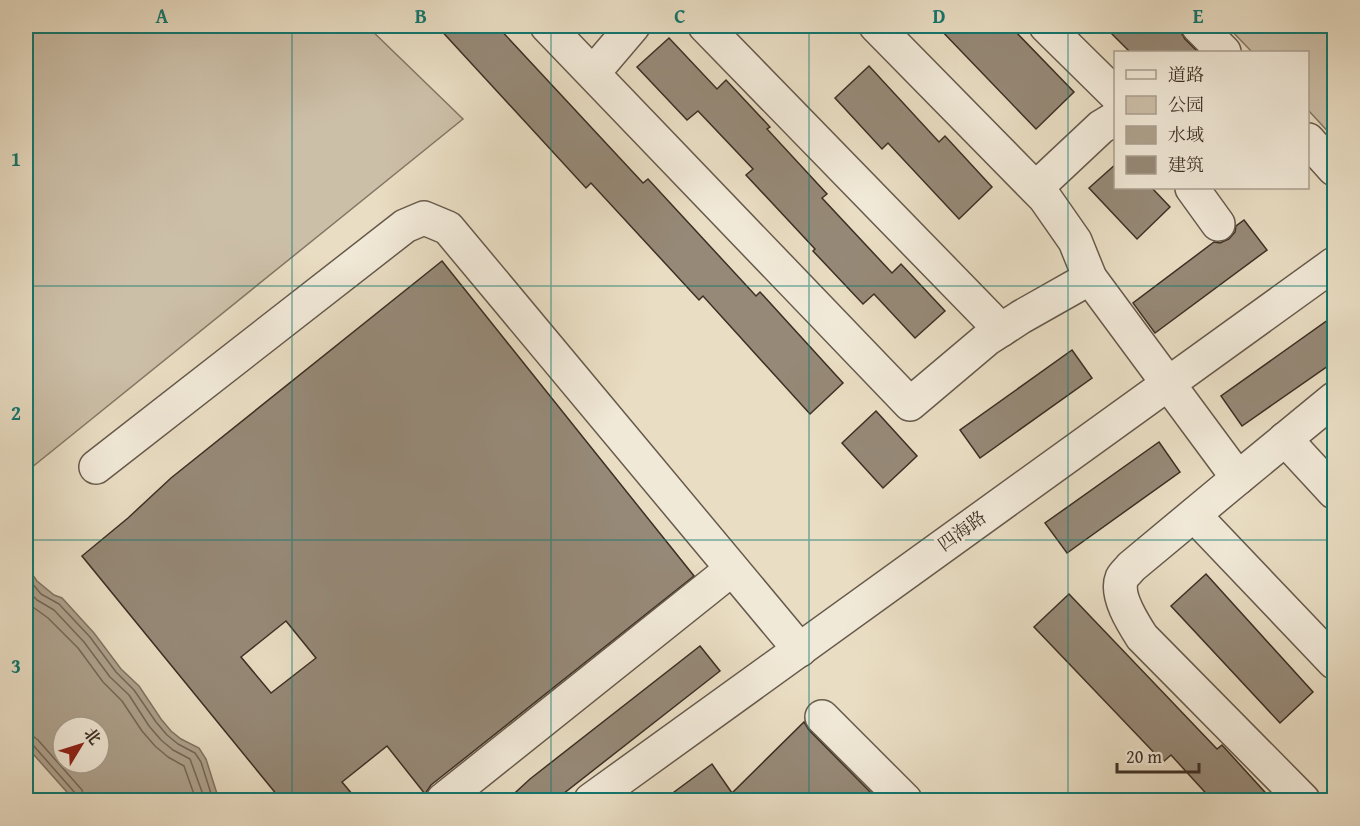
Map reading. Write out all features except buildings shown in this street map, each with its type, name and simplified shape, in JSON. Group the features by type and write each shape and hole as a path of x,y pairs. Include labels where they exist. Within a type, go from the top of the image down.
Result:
{"street":[{"path":"547,26 910,404 1001,330 1090,278"},
{"path":"593,73 633,26"},
{"path":"705,26 1001,330"},
{"path":"876,26 1036,188 1076,241 1090,278 1238,478"},
{"path":"1046,26 1114,93"},
{"path":"1036,188 1101,127 1114,119"},
{"path":"1309,141 1335,169"},
{"path":"1193,189 1218,224"},
{"path":"96,467 405,226 424,218 448,228 800,650"},
{"name":"四海路","path":"596,799 1335,264"},
{"path":"1303,801 1142,637 1127,613 1122,579 1131,567 1335,399"},
{"path":"1285,439 1335,492"},
{"path":"1194,515 1335,662"},
{"path":"443,801 732,568"},
{"path":"822,717 905,801"}],"green space":[{"path":"26,26 367,26 463,119 26,472"},
{"path":"1227,26 1334,26 1334,138 1309,111 1309,51 1251,51"}],"water":[{"path":"26,562 37,581 54,595 62,598 94,633 121,669 139,686 171,731 199,748 206,759 219,800 74,800 52,775 111,775 111,715 51,715 51,774 26,746"}]}
